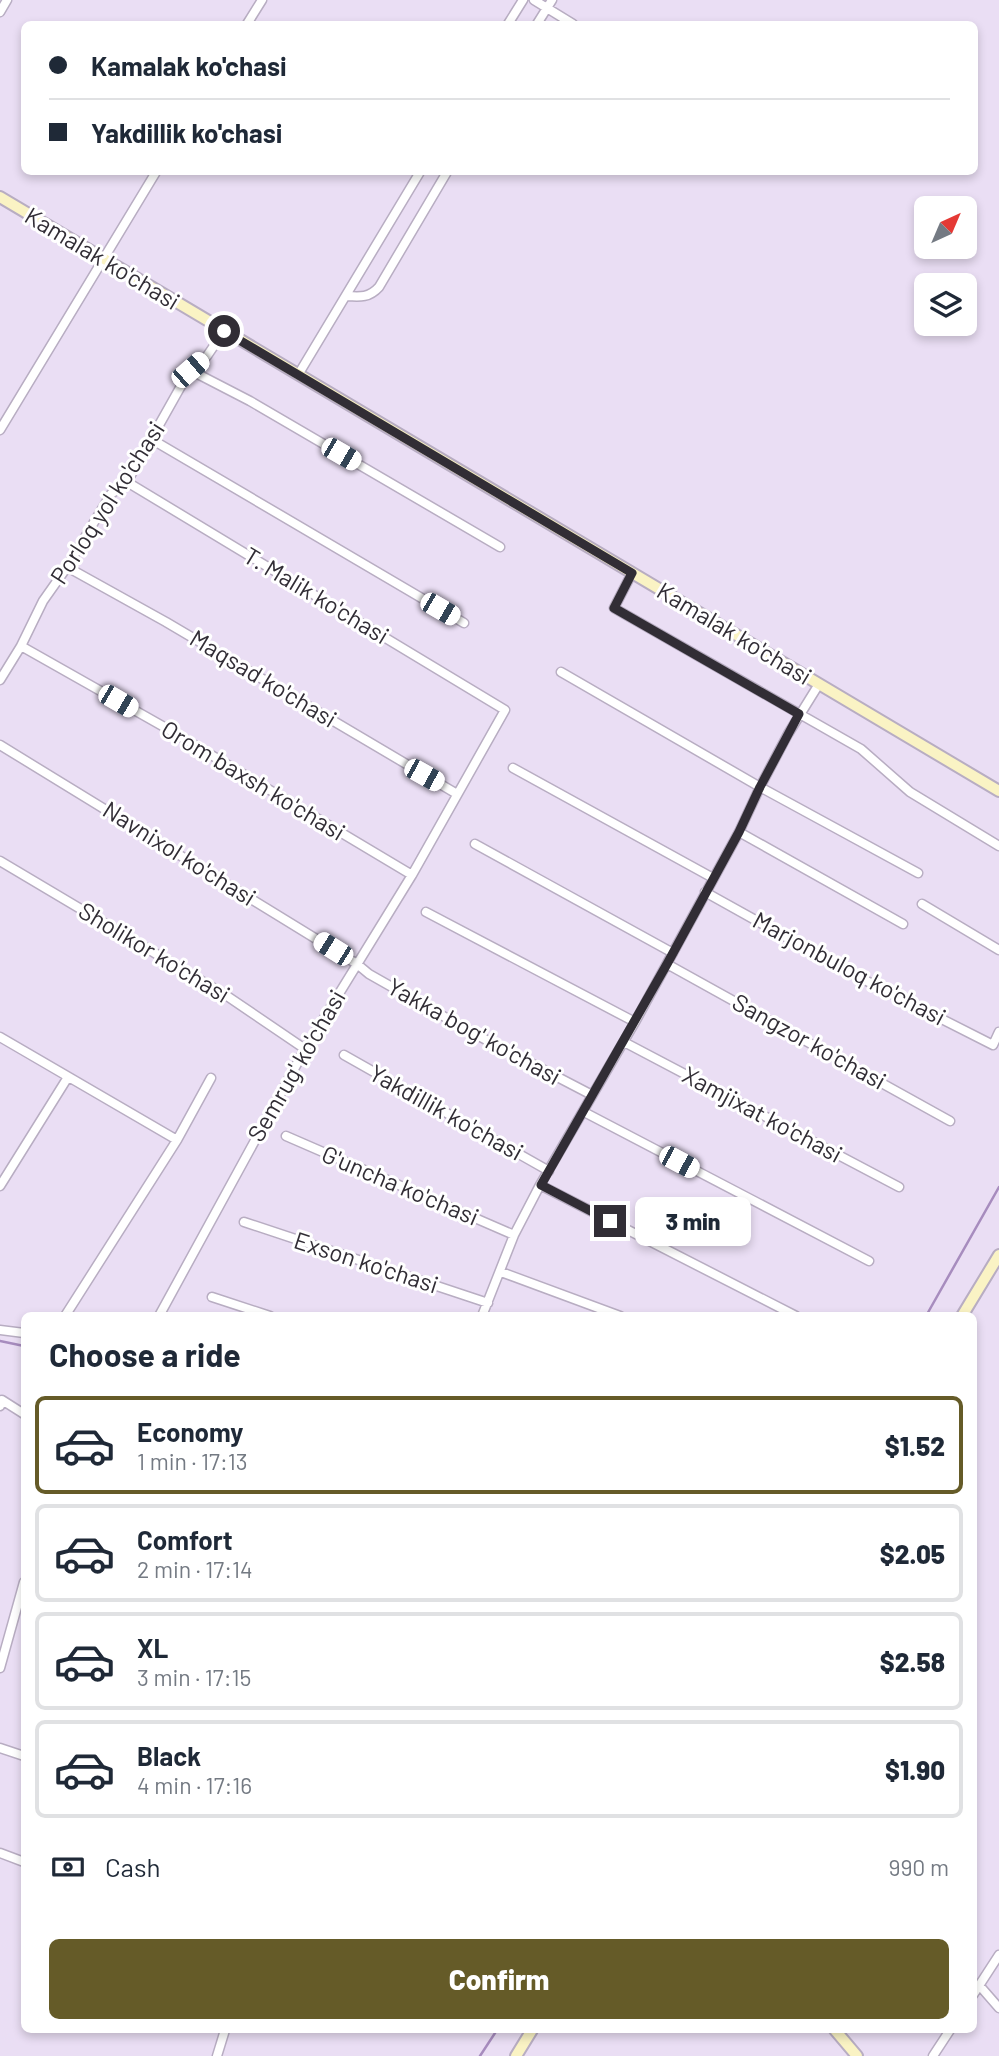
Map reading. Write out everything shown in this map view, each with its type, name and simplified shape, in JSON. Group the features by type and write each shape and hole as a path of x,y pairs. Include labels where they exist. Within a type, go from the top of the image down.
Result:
{"main road":[{"name":"Kamalak ko'chasi","path":"0,197 999,791"},
{"path":"964,1312 999,1255"},
{"path":"516,2056 530,2033"},
{"path":"838,2033 857,2056"}],"street":[{"path":"0,12 7,0"},
{"path":"249,21 262,0"},
{"path":"510,21 523,0"},
{"path":"534,0 550,4 570,21"},
{"path":"539,21 550,4"},
{"path":"0,430 154,175"},
{"path":"298,375 418,175"},
{"path":"346,296 362,297 372,294 379,287 445,175"},
{"name":"Porloq yol ko'chasi","path":"0,680 21,646 43,601 111,494 127,482 190,370 207,356 224,331"},
{"path":"190,370 250,401 500,547"},
{"path":"151,439 464,623"},
{"name":"T. Malik ko'chasi","path":"127,482 505,710"},
{"name":"Maqsad ko'chasi","path":"67,567 166,622 457,794"},
{"path":"632,573 614,608 861,749 909,792 999,846"},
{"name":"Orom baxsh ko'chasi","path":"21,646 166,728 412,875"},
{"path":"561,673 760,787 918,873"},
{"path":"484,1312 514,1235 667,964 799,714 819,684"},
{"name":"Semrug' ko'chasi","path":"161,1312 305,1049 412,875 505,710"},
{"name":"Navnixol ko'chasi","path":"0,745 357,964"},
{"path":"513,768 713,878"},
{"path":"739,832 903,924"},
{"path":"475,844 673,953"},
{"name":"Sholikor ko'chasi","path":"0,861 228,996 305,1049"},
{"name":"Marjonbuloq ko'chasi","path":"705,892 845,970 992,1045 999,1032"},
{"path":"922,904 999,950"},
{"path":"426,912 635,1022"},
{"name":"Yakka bog' ko'chasi","path":"357,964 369,974 473,1033 592,1096"},
{"name":"Sangzor ko'chasi","path":"667,964 950,1121"},
{"path":"0,1037 177,1140"},
{"name":"Xamjixat ko'chasi","path":"624,1042 899,1187"},
{"name":"Yakdillik ko'chasi","path":"344,1055 549,1171"},
{"path":"0,1186 68,1077"},
{"path":"68,1312 177,1140 211,1078"},
{"path":"584,1112 869,1261"},
{"name":"G'uncha ko'chasi","path":"286,1136 514,1235"},
{"name":"Yakdillik ko'chasi","path":"541,1185 788,1312"},
{"name":"Exson ko'chasi","path":"244,1222 488,1303"},
{"path":"501,1272 609,1312"},
{"path":"212,1297 258,1312"},
{"path":"0,1330 21,1333"},
{"path":"1,1403 21,1413"},
{"path":"0,1668 21,1593"},
{"path":"0,1748 21,1755"},
{"path":"0,1853 21,1861"},
{"path":"977,1988 999,1955"},
{"path":"979,1985 999,2008"},
{"path":"217,2056 224,2033"},
{"path":"933,2056 948,2033"}],"waterway":[{"path":"928,1312 999,1187"},
{"path":"0,1341 21,1345"},
{"path":"480,2056 495,2033"}],"route":[{"path":"224,331 632,573 614,608 799,714 667,964 541,1185 610,1221"}]}
